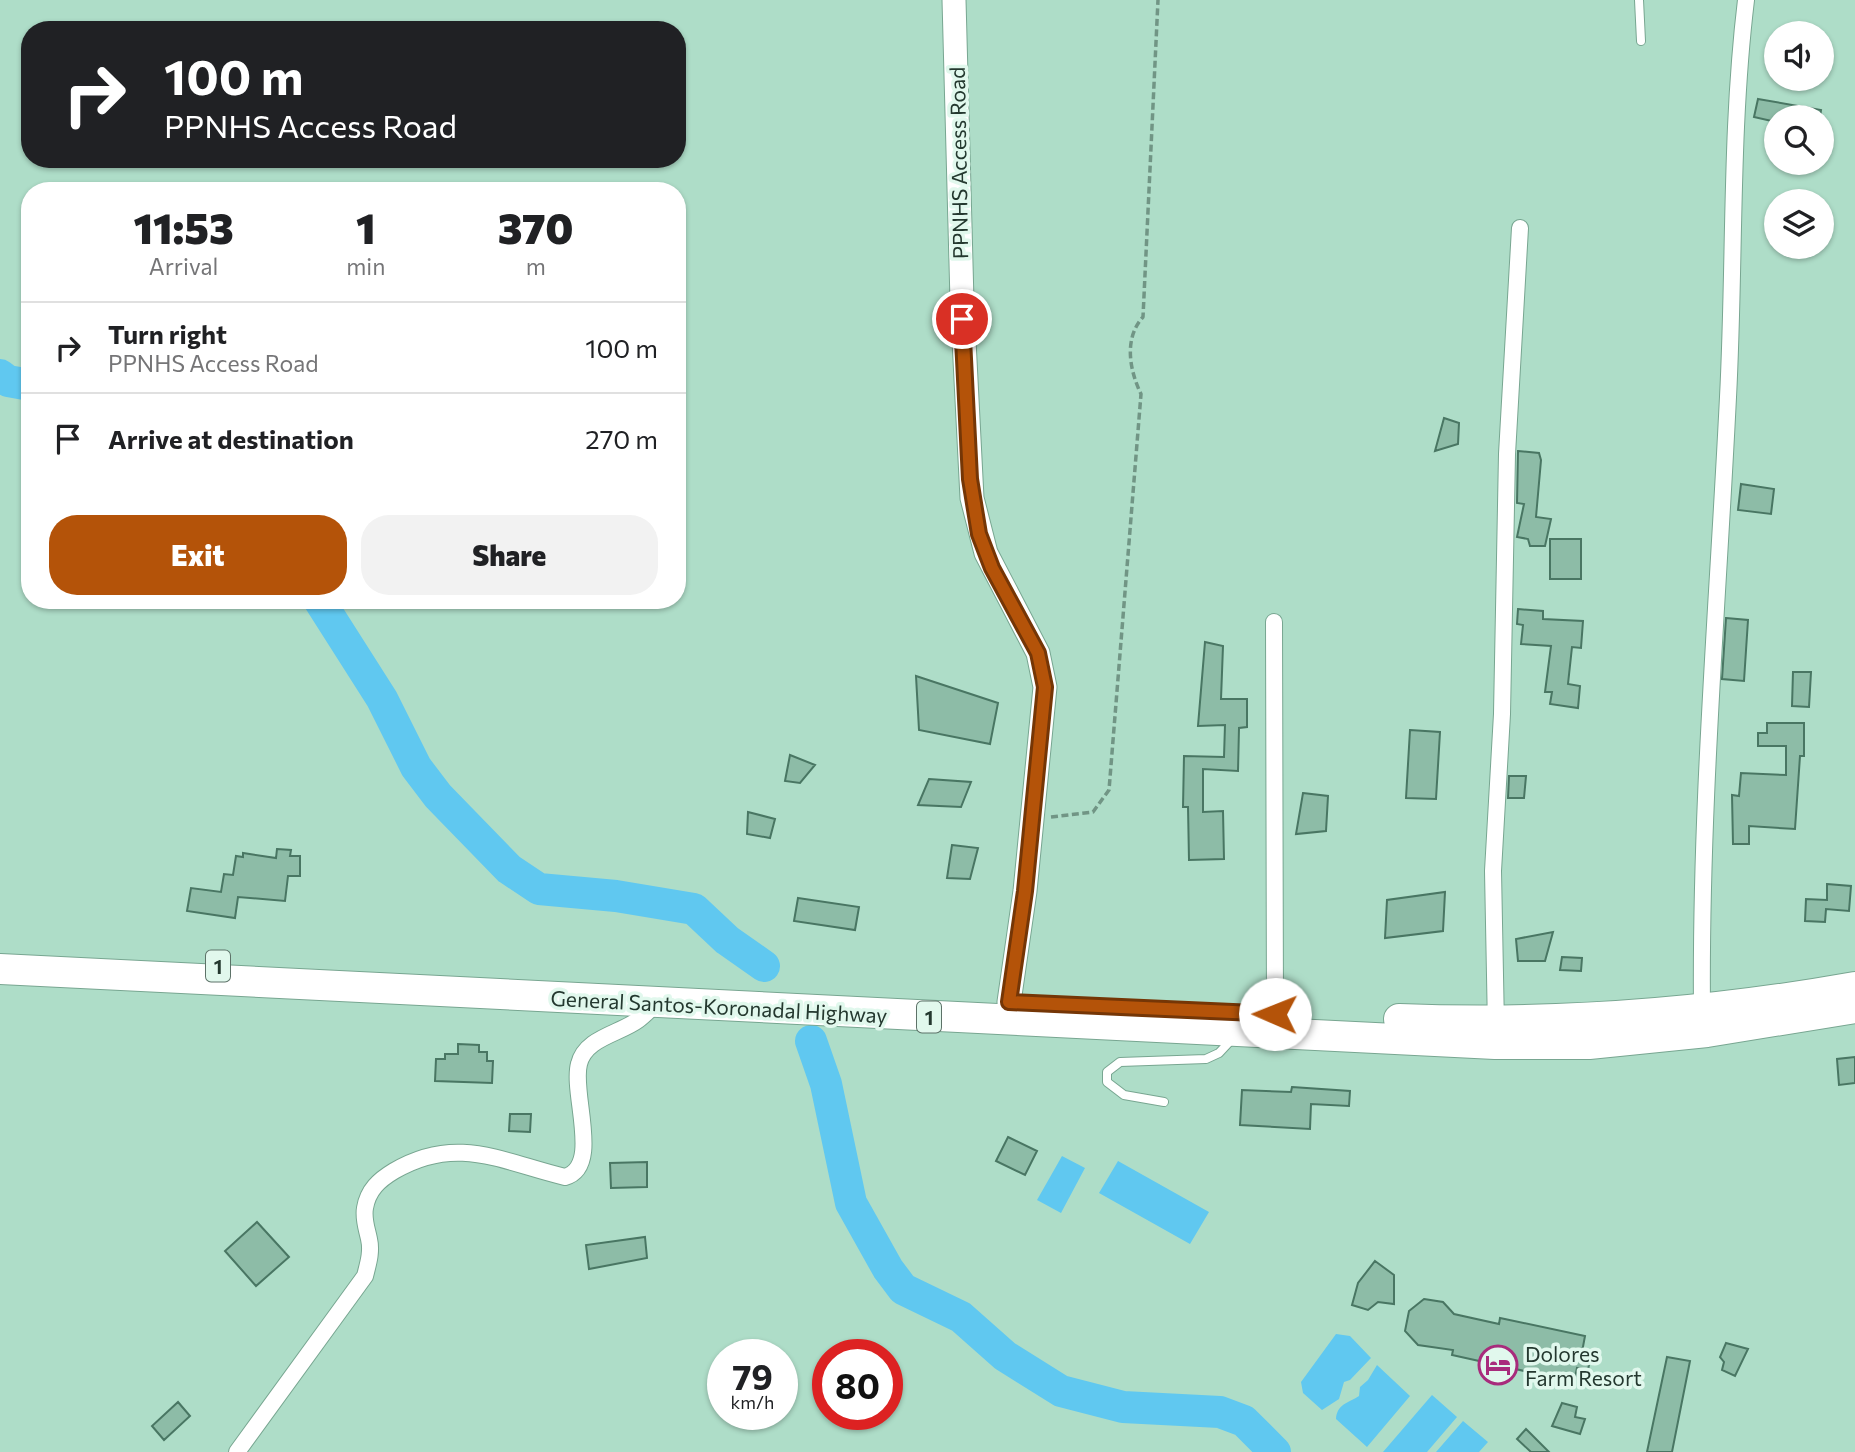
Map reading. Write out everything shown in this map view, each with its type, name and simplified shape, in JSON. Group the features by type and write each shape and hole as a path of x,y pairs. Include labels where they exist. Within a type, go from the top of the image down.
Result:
{"highway":[{"name":"General Santos-Koronadal Highway","path":"0,954 1010,1012 1240,1031 1495,1033 1702,1011 1819,1003 1855,1007"},
{"name":"General Santos-Koronadal Highway","path":"0,969 658,1002 1010,1012 1275,1014 1589,1044 1707,1032 1819,1003 1855,987"}],"street":[{"name":"PPNHS Access Road","path":"954,0 960,259 972,498 986,554 1043,668 1043,718 1010,1012"},
{"path":"1702,1011 1710,691 1732,331 1736,94 1746,0"},
{"path":"1495,1033 1493,871 1502,715 1507,454 1520,228"},
{"path":"1274,622 1275,1014"},
{"path":"237,1452 365,1276 370,1258 364,1209 370,1190 384,1177 406,1164 457,1151 485,1153 565,1177 574,1175 580,1169 583,1148 577,1075 582,1056 596,1042 637,1021 658,1002"}],"lane":[{"path":"1639,0 1640,41"},
{"path":"1164,1102 1121,1093 1108,1084 1107,1072 1120,1062 1206,1059 1219,1053 1240,1031"}],"path":[{"path":"1031,820 1093,812 1109,790 1141,394 1130,373 1132,329 1143,317 1158,0"}],"water":[{"path":"1062,1156 1085,1168 1061,1213 1037,1200"},
{"path":"1118,1161 1209,1212 1190,1244 1099,1193"},
{"path":"1336,1334 1350,1336 1371,1358 1350,1380 1344,1382 1339,1399 1322,1410 1303,1393 1301,1382"},
{"path":"1377,1365 1410,1396 1367,1447 1336,1419 1341,1407 1359,1396 1360,1387"},
{"path":"1432,1395 1457,1417 1427,1452 1383,1452"},
{"path":"1463,1421 1488,1442 1479,1452 1436,1452"}],"building":[{"path":"1758,99 1792,105 1764,105 1764,119 1754,117"},
{"path":"1444,418 1459,423 1458,444 1435,451"},
{"path":"1518,451 1539,453 1541,460 1536,517 1551,519 1545,546 1530,546 1528,539 1517,537 1524,504 1517,503"},
{"path":"1741,484 1774,489 1771,514 1738,510"},
{"path":"1550,539 1581,539 1581,579 1550,579"},
{"path":"1518,609 1543,611 1543,619 1583,621 1581,648 1572,647 1568,684 1580,686 1578,708 1550,704 1552,692 1545,692 1551,646 1521,644 1523,625 1517,624"},
{"path":"1726,618 1748,620 1744,681 1722,679"},
{"path":"1205,642 1223,646 1221,699 1247,699 1247,727 1239,728 1238,771 1203,769 1203,812 1223,811 1224,859 1189,860 1188,807 1183,807 1184,756 1224,757 1225,725 1198,726"},
{"path":"1793,672 1811,672 1809,707 1792,706"},
{"path":"916,676 998,703 990,744 919,730"},
{"path":"1767,723 1804,723 1804,756 1800,756 1795,829 1749,826 1749,844 1733,844 1732,795 1739,796 1741,773 1786,775 1786,746 1758,746 1758,733 1767,733"},
{"path":"1410,730 1440,732 1436,799 1406,798"},
{"path":"790,755 815,765 800,783 785,781"},
{"path":"1509,776 1526,776 1524,798 1508,798"},
{"path":"929,779 971,782 961,807 918,805"},
{"path":"1303,793 1328,796 1326,831 1296,834"},
{"path":"748,812 775,819 770,838 747,834"},
{"path":"952,845 978,848 970,879 947,878"},
{"path":"277,849 291,850 290,856 300,856 300,876 288,876 285,901 238,897 235,918 187,911 191,888 221,892 224,874 233,875 236,856 243,857 243,853 276,858"},
{"path":"1827,884 1851,886 1849,911 1826,909 1825,922 1805,921 1806,899 1827,900"},
{"path":"1445,892 1443,931 1385,938 1387,900"},
{"path":"798,898 859,907 855,930 794,921"},
{"path":"1553,932 1545,961 1518,961 1516,939"},
{"path":"1562,957 1582,958 1581,971 1560,970"},
{"path":"458,1044 479,1045 479,1052 487,1052 487,1061 493,1061 492,1083 435,1081 436,1059 445,1059 445,1054 458,1054"},
{"path":"1855,1057 1855,1083 1839,1085 1837,1059"},
{"path":"1292,1087 1350,1091 1349,1106 1311,1104 1310,1129 1240,1125 1242,1090 1291,1092"},
{"path":"510,1114 531,1114 530,1132 509,1131"},
{"path":"1008,1137 1037,1151 1025,1175 996,1161"},
{"path":"647,1162 647,1187 611,1188 610,1163"},
{"path":"257,1222 289,1257 256,1286 225,1251"},
{"path":"645,1237 647,1258 589,1269 586,1245"},
{"path":"1375,1261 1394,1275 1394,1304 1378,1302 1368,1310 1352,1305 1358,1283"},
{"path":"1424,1299 1443,1302 1454,1314 1499,1324 1500,1318 1585,1336 1582,1352 1591,1354 1588,1370 1577,1368 1574,1382 1452,1355 1453,1350 1418,1345 1405,1331 1409,1311"},
{"path":"1726,1343 1748,1349 1735,1376 1722,1370 1724,1362 1720,1357"},
{"path":"1667,1357 1690,1361 1672,1452 1647,1452"},
{"path":"178,1402 190,1416 164,1440 152,1426"},
{"path":"1562,1403 1577,1407 1575,1417 1585,1419 1580,1434 1552,1426"},
{"path":"1526,1429 1549,1452 1531,1452 1517,1439"}],"waterway":[{"path":"0,375 8,381 21,383"},
{"path":"325,609 382,699 416,767 438,796 509,869 539,889 616,896 694,909 727,940 764,966"},
{"path":"811,1041 826,1084 851,1203 888,1269 903,1289 961,1317 1005,1356 1061,1391 1123,1407 1220,1412 1244,1421 1275,1452"}],"place":[{"name":"Dolores Farm Resort","path":"1498,1365"}],"route":[{"path":"962,319 970,479 979,534 992,568 1038,653 1045,687 1025,891 1009,1002 1275,1014"}]}
